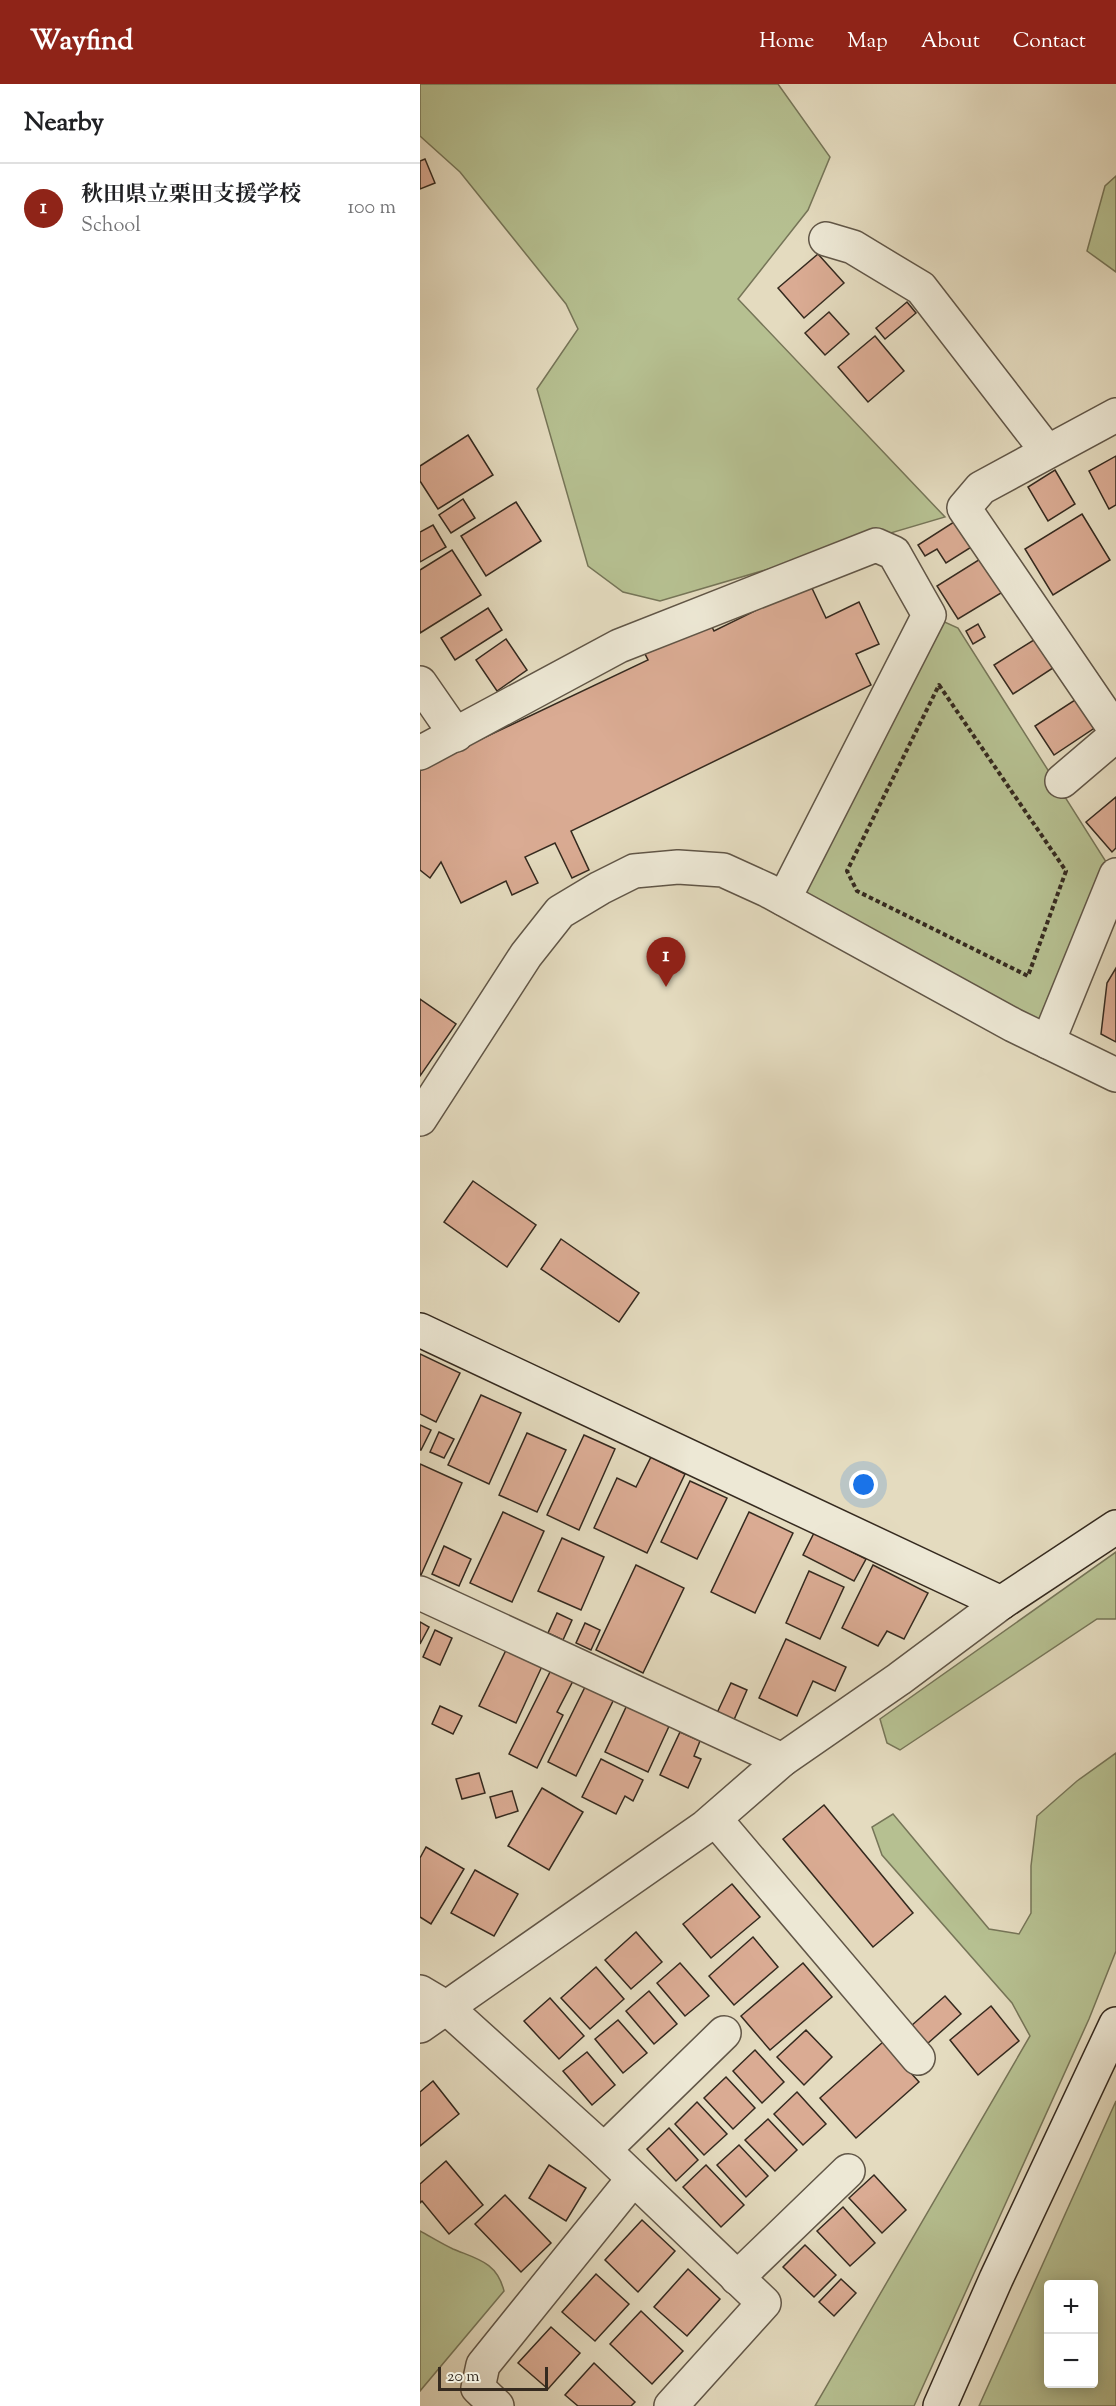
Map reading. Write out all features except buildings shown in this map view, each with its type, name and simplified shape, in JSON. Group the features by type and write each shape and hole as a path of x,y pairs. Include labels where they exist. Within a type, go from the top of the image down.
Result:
{"street":[{"path":"825,238 853,247 921,288 1047,451"},
{"path":"1062,781 1116,733 964,508 981,488 1116,415"},
{"path":"420,753 619,646 876,545 894,554 929,615 784,899"},
{"path":"420,683 456,735"},
{"path":"420,1119 526,955 560,912 634,871 678,867 723,870 784,899 1013,1025 1116,1075"},
{"path":"1048,1042 1116,875"},
{"path":"420,1329 1002,1603"},
{"path":"420,2026 434,2000 715,1819 782,1760 899,1679 1002,1603 1116,1527"},
{"path":"420,1593 782,1760"},
{"path":"715,1819 918,2058"},
{"path":"434,2000 604,2150 764,2303 671,2406"},
{"path":"940,2406 996,2279 1116,2024"},
{"path":"604,2150 724,2033"},
{"path":"737,2278 848,2172"},
{"path":"497,2406 478,2388 483,2365 633,2178"}],"path":[{"path":"939,685 1066,871 1028,976 857,891 847,871 939,685"}],"green space":[{"path":"420,84 778,84 830,157 808,210 738,299 945,517 660,601 623,592 588,566 537,389 578,329 566,304 460,172 420,136"},
{"path":"1116,176 1116,272 1087,251 1105,186"},
{"path":"929,615 958,628 1115,876 1048,1042 784,899"},
{"path":"1116,1552 1116,1619 1097,1619 900,1750 887,1743 880,1719"},
{"path":"1116,1753 1116,1951 1089,2019 914,2406 815,2406 1030,2036 1012,2003 882,1855 872,1827 893,1814 989,1929 1019,1934 1031,1913 1031,1866 1037,1816 1077,1781"},
{"path":"1116,2101 1116,2406 979,2406"},
{"path":"420,2231 485,2263 501,2281 504,2291 420,2391"}],"place":[{"name":"秋田県立栗田支援学校","path":"666,987"}]}
